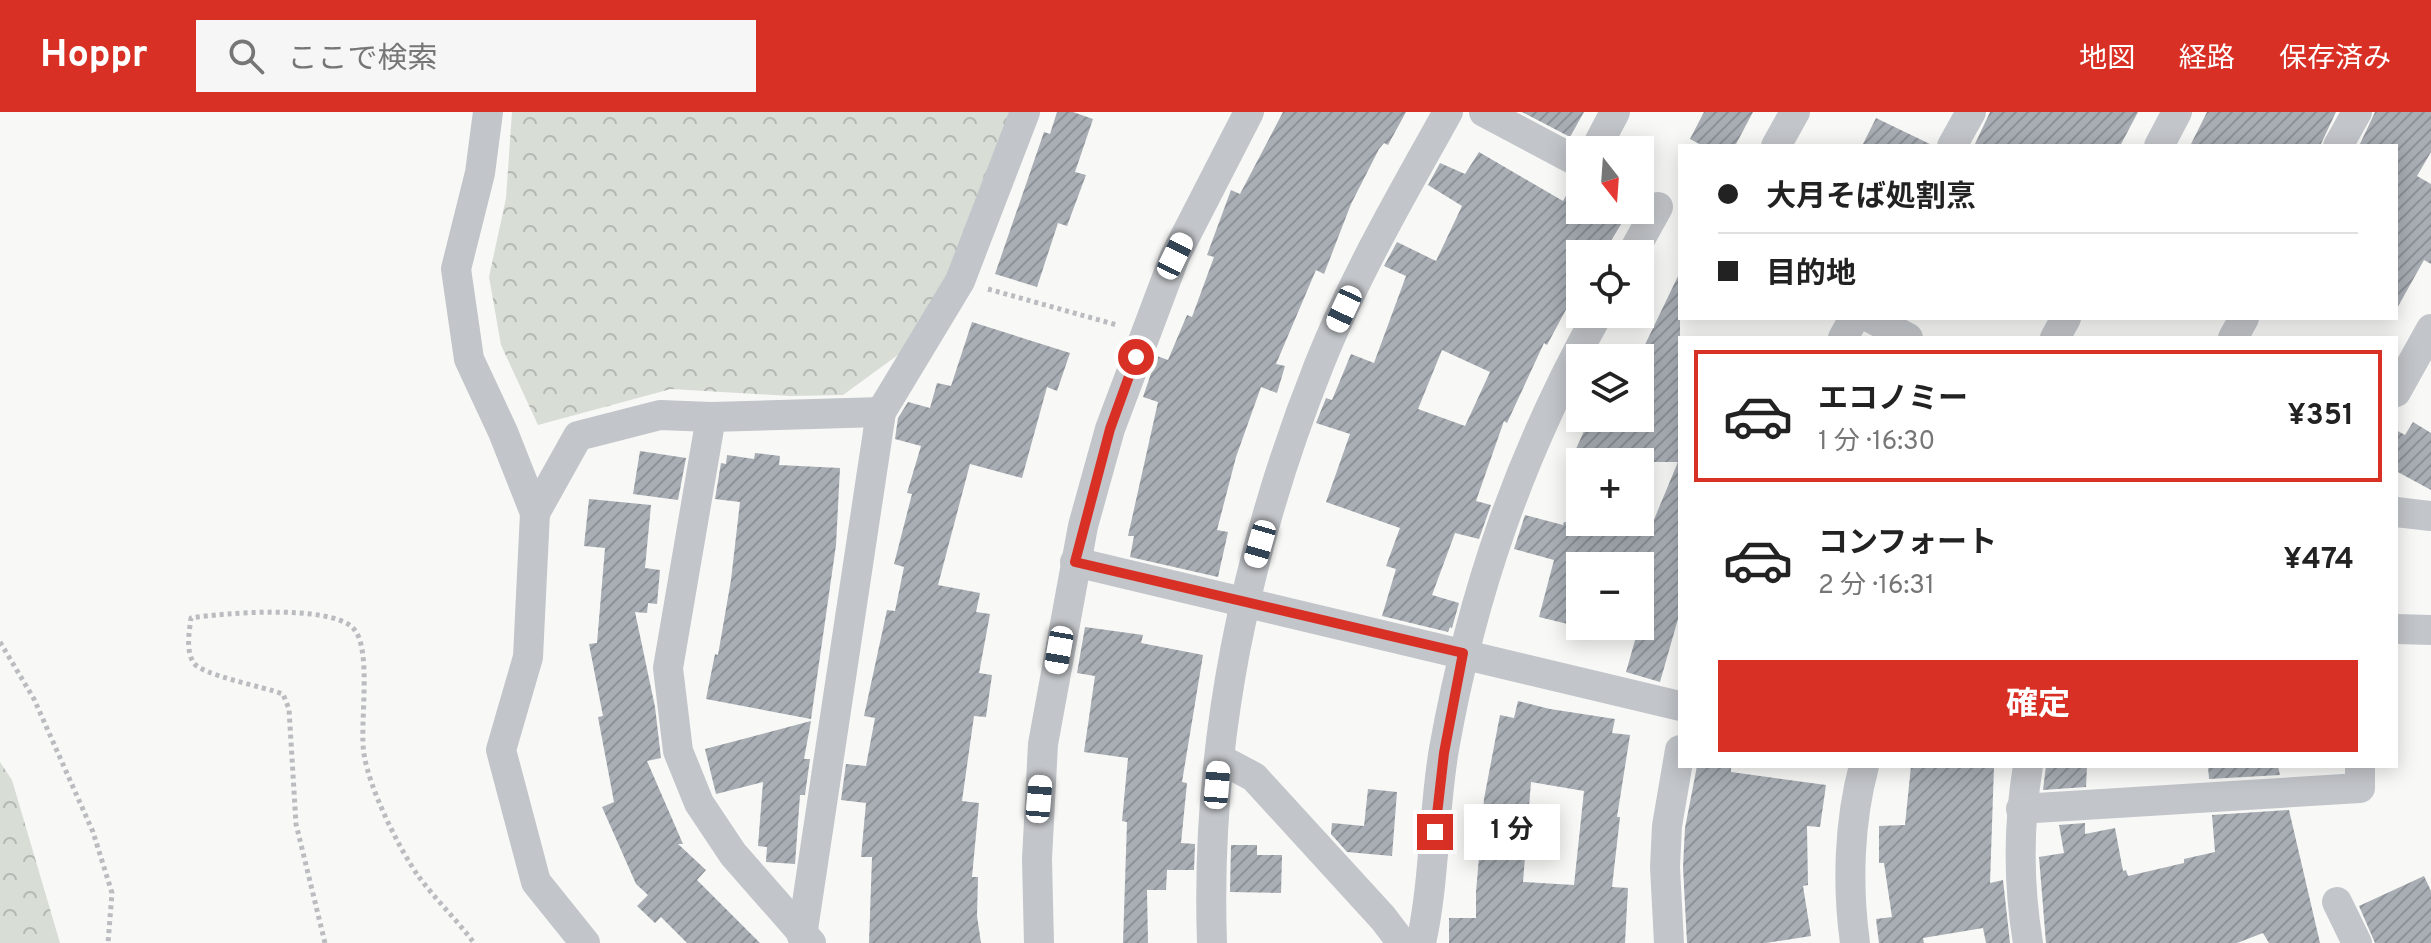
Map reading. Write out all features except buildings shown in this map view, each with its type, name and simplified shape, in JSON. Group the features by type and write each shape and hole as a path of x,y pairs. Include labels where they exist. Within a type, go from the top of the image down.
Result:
{"street":[{"path":"488,112 480,173 456,269 469,359 503,432 535,513 528,657 501,750 536,882 585,943"},
{"path":"806,939 881,412 960,281 1025,112"},
{"path":"1039,943 1037,859 1043,744 1075,562 1110,429 1145,332 1175,256 1249,112"},
{"path":"1212,943 1210,865 1227,686 1244,600 1275,488 1319,364 1397,202 1448,112"},
{"path":"1484,112 1566,156"},
{"path":"1602,136 1615,112"},
{"path":"1777,144 1795,112"},
{"path":"1953,144 1971,112"},
{"path":"2160,144 2177,112"},
{"path":"2339,144 2357,112"},
{"path":"1640,240 1659,207"},
{"path":"1875,320 1904,336"},
{"path":"1421,943 1429,905 1444,753 1463,653 1504,513 1530,450 1591,328"},
{"path":"2398,388 2431,329"},
{"path":"535,513 578,436 660,415 711,417 881,412"},
{"path":"711,417 668,668 678,751 707,816 733,854 806,939"},
{"path":"2398,512 2431,516"},
{"path":"1075,562 1678,706"},
{"path":"2398,629 2431,630"},
{"path":"1220,759 1254,777 1383,918 1402,943"},
{"path":"1669,943 1665,867 1678,761"},
{"path":"1855,943 1850,886 1854,816 1864,768"},
{"path":"2028,768 2021,809 2020,886 2028,943"},
{"path":"2021,809 2360,788 2360,768"},
{"path":"2337,902 2357,943"}],"path":[{"path":"960,281 1145,332"},
{"path":"325,943 296,824 289,709 283,694 205,673 194,664 188,643 191,618 309,613 336,619 354,628 363,649 364,754 379,803 419,876 474,943"},
{"path":"0,642 34,699 93,832 112,893 108,943"}],"green space":[{"path":"512,112 1011,112 945,295 902,352 843,395 791,396 671,389 538,425 501,345 489,277 506,198"},
{"path":"0,762 12,780 60,943 0,943"}],"route":[{"path":"1136,357 1110,429 1075,562 1463,653 1444,753 1435,832"}]}
